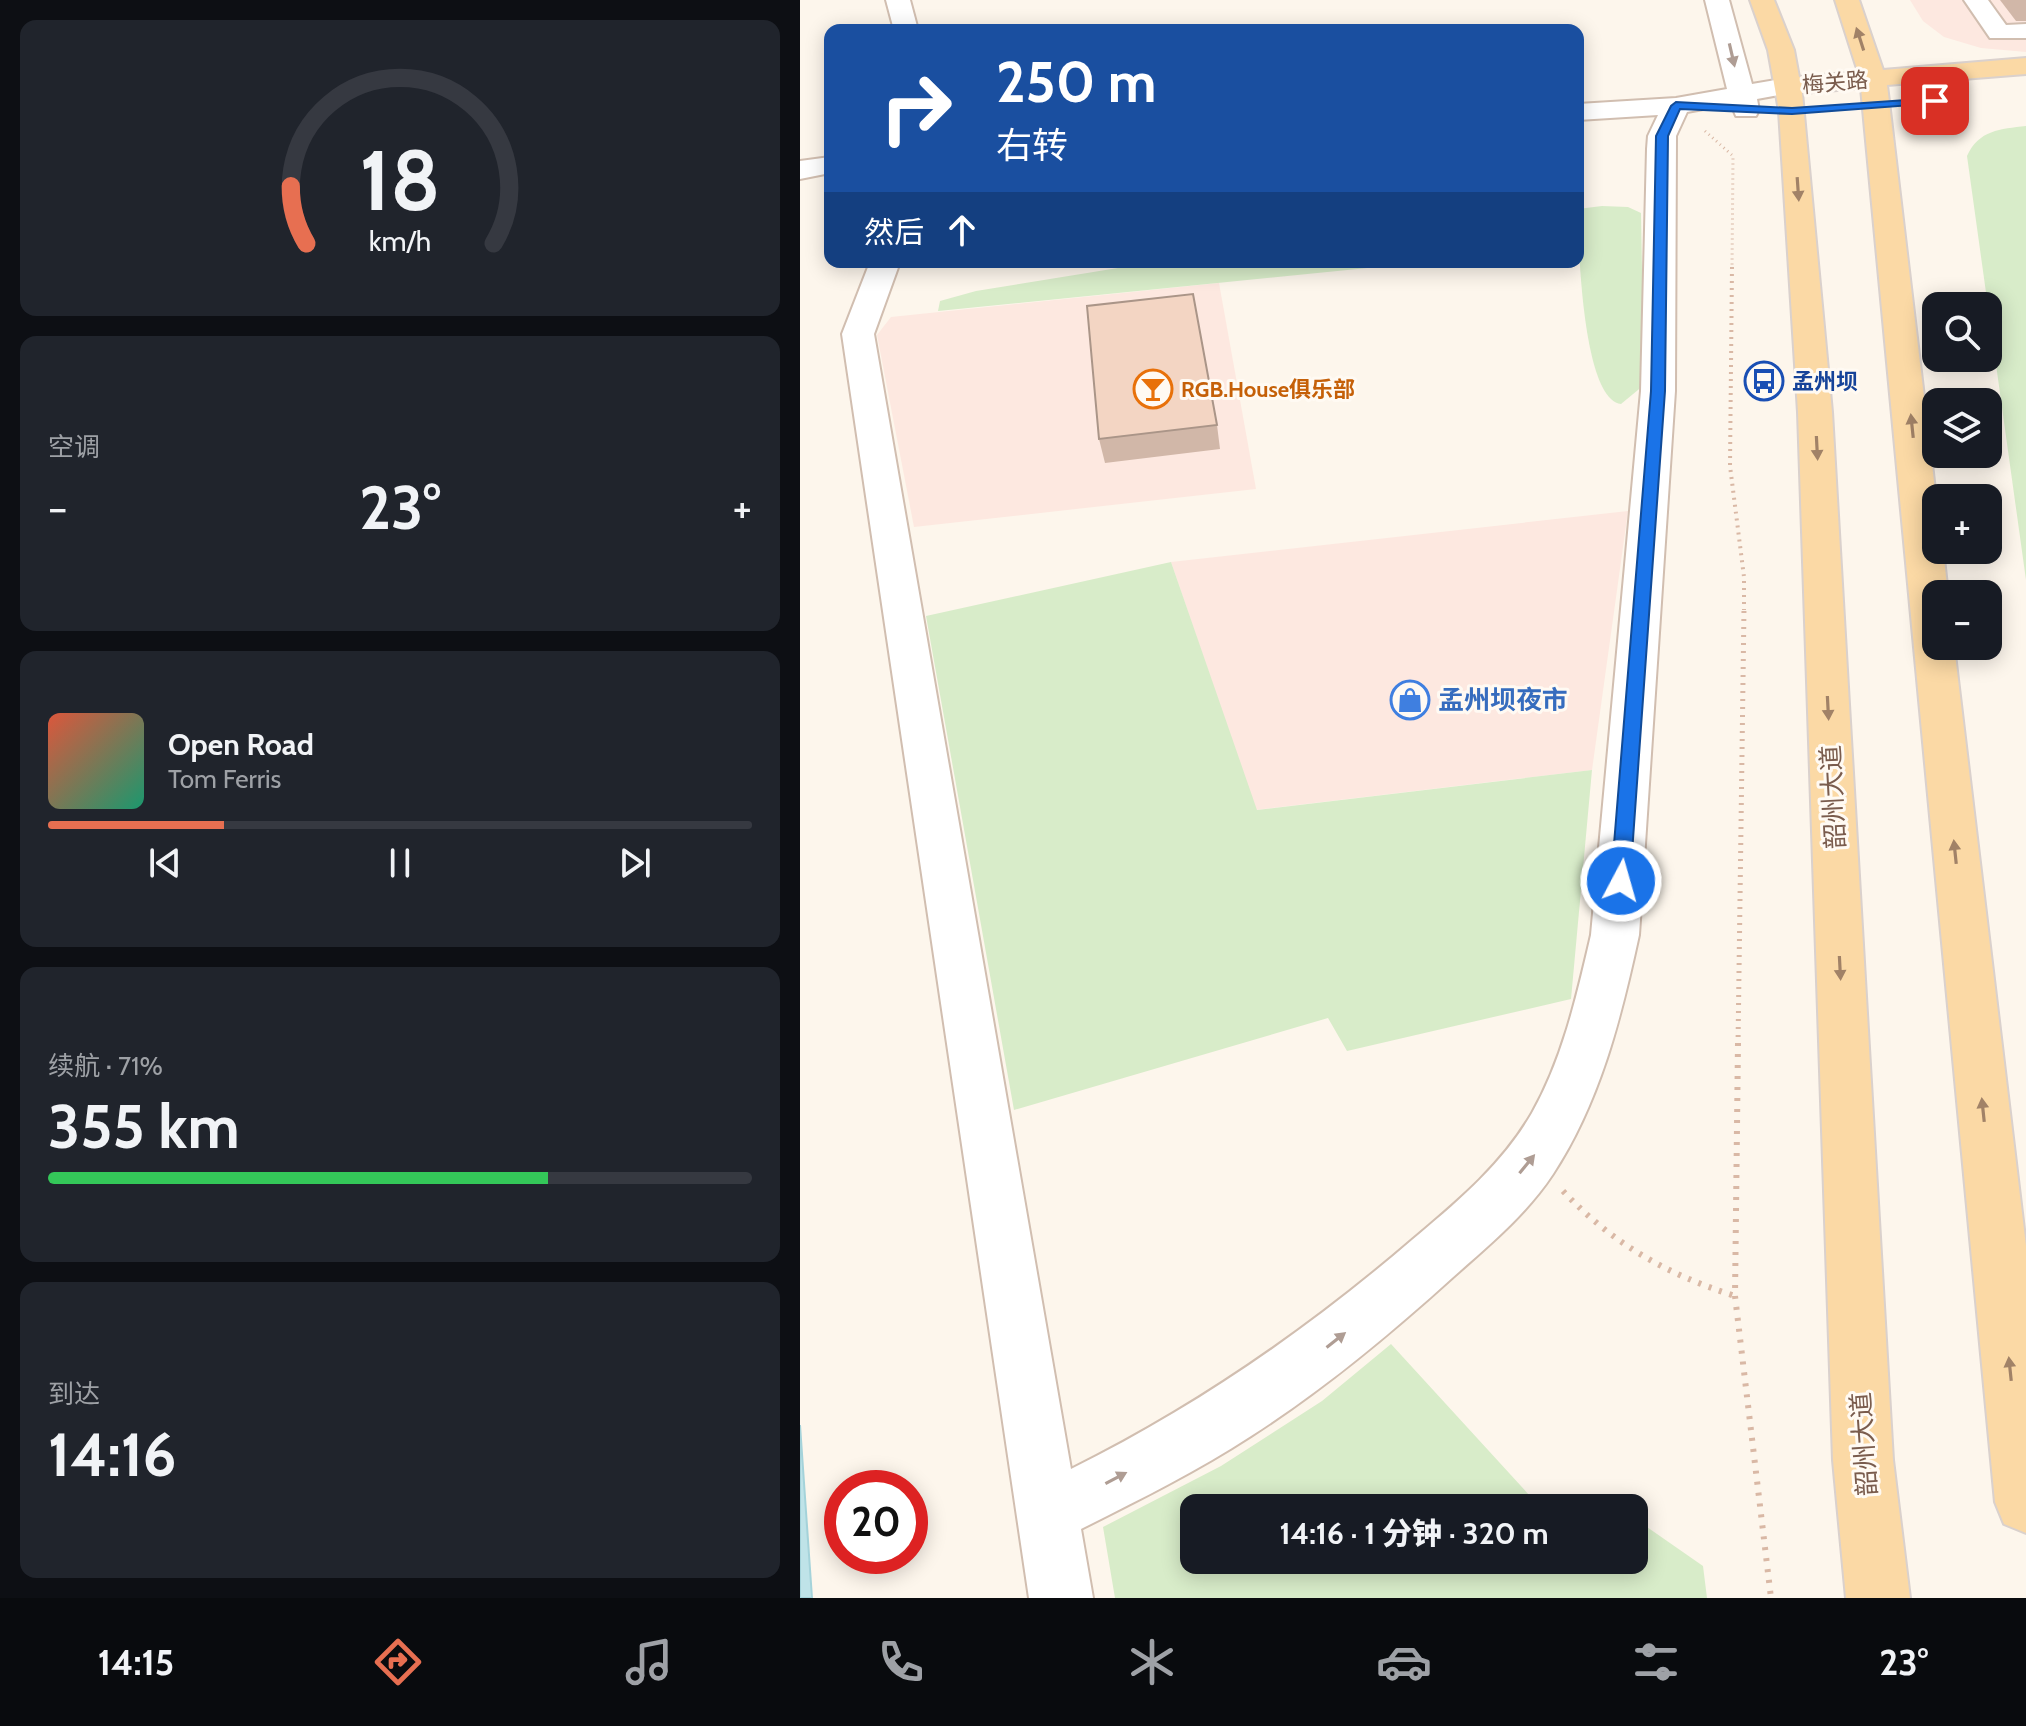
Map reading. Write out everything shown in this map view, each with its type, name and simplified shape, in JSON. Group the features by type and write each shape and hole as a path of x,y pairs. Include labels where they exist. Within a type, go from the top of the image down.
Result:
{"main road":[{"name":"韶州大道","path":"1762,0 1781,50 1790,98 1815,412 1863,1460 1878,1598"},
{"path":"1847,0 1884,96 2026,1502"},
{"name":"梅关路","path":"1790,98 1884,96 2026,66"}],"street":[{"path":"898,0 904,24"},
{"path":"1717,0 1744,102"},
{"path":"1976,0 1999,33 2026,31"},
{"path":"1584,112 1673,114 1790,98"},
{"path":"1047,1514 1197,1435 1294,1373 1390,1297 1495,1203 1534,1157 1571,1088 1596,1017 1615,935 1658,391 1661,149 1662,136 1673,114"},
{"path":"800,170 824,166"},
{"path":"883,268 858,334 1061,1598"}],"path":[{"path":"1673,114 1707,132 1733,156 1730,466 1744,577 1735,1296 1771,1598"},
{"path":"1534,1157 1582,1213 1649,1265 1735,1296"}],"shaded area":[{"path":"1910,0 2026,0 2026,52 1981,48 1944,37 1923,21"},
{"path":"1219,283 1256,489 914,527 877,335 891,317"},
{"name":"孟州坝夜市","path":"1628,511 1592,770 1256,810 1171,562"}],"green space":[{"path":"2026,126 2026,580 2002,408 2002,388 1999,388 1997,372 2002,372 2002,292 1986,292 1967,156 1984,136"},
{"path":"1628,207 1641,213 1644,385 1621,404 1608,396 1590,349 1580,268 1584,268 1584,208"},
{"path":"1118,268 1367,268 938,311 940,301 976,291"},
{"path":"1171,562 1257,810 1592,770 1571,999 1347,1051 1328,1018 1014,1110 926,616"},
{"path":"1391,1344 1528,1494 1180,1494 1180,1574 1648,1574 1648,1528 1703,1566 1707,1598 1115,1598 1103,1527 1221,1466 1322,1401"}],"water":[{"path":"800,1425 812,1598 800,1598"}],"building":[{"name":"RGB.House俱乐部","path":"1193,294 1217,425 1099,439 1087,306"}],"place":[{"name":"孟州坝","path":"1764,381"},
{"name":"RGB.House俱乐部","path":"1153,389"},
{"name":"孟州坝夜市","path":"1410,700"}],"route":[{"path":"1621,881 1658,391 1658,189 1662,136 1676,106 1792,111 1935,101"}]}
